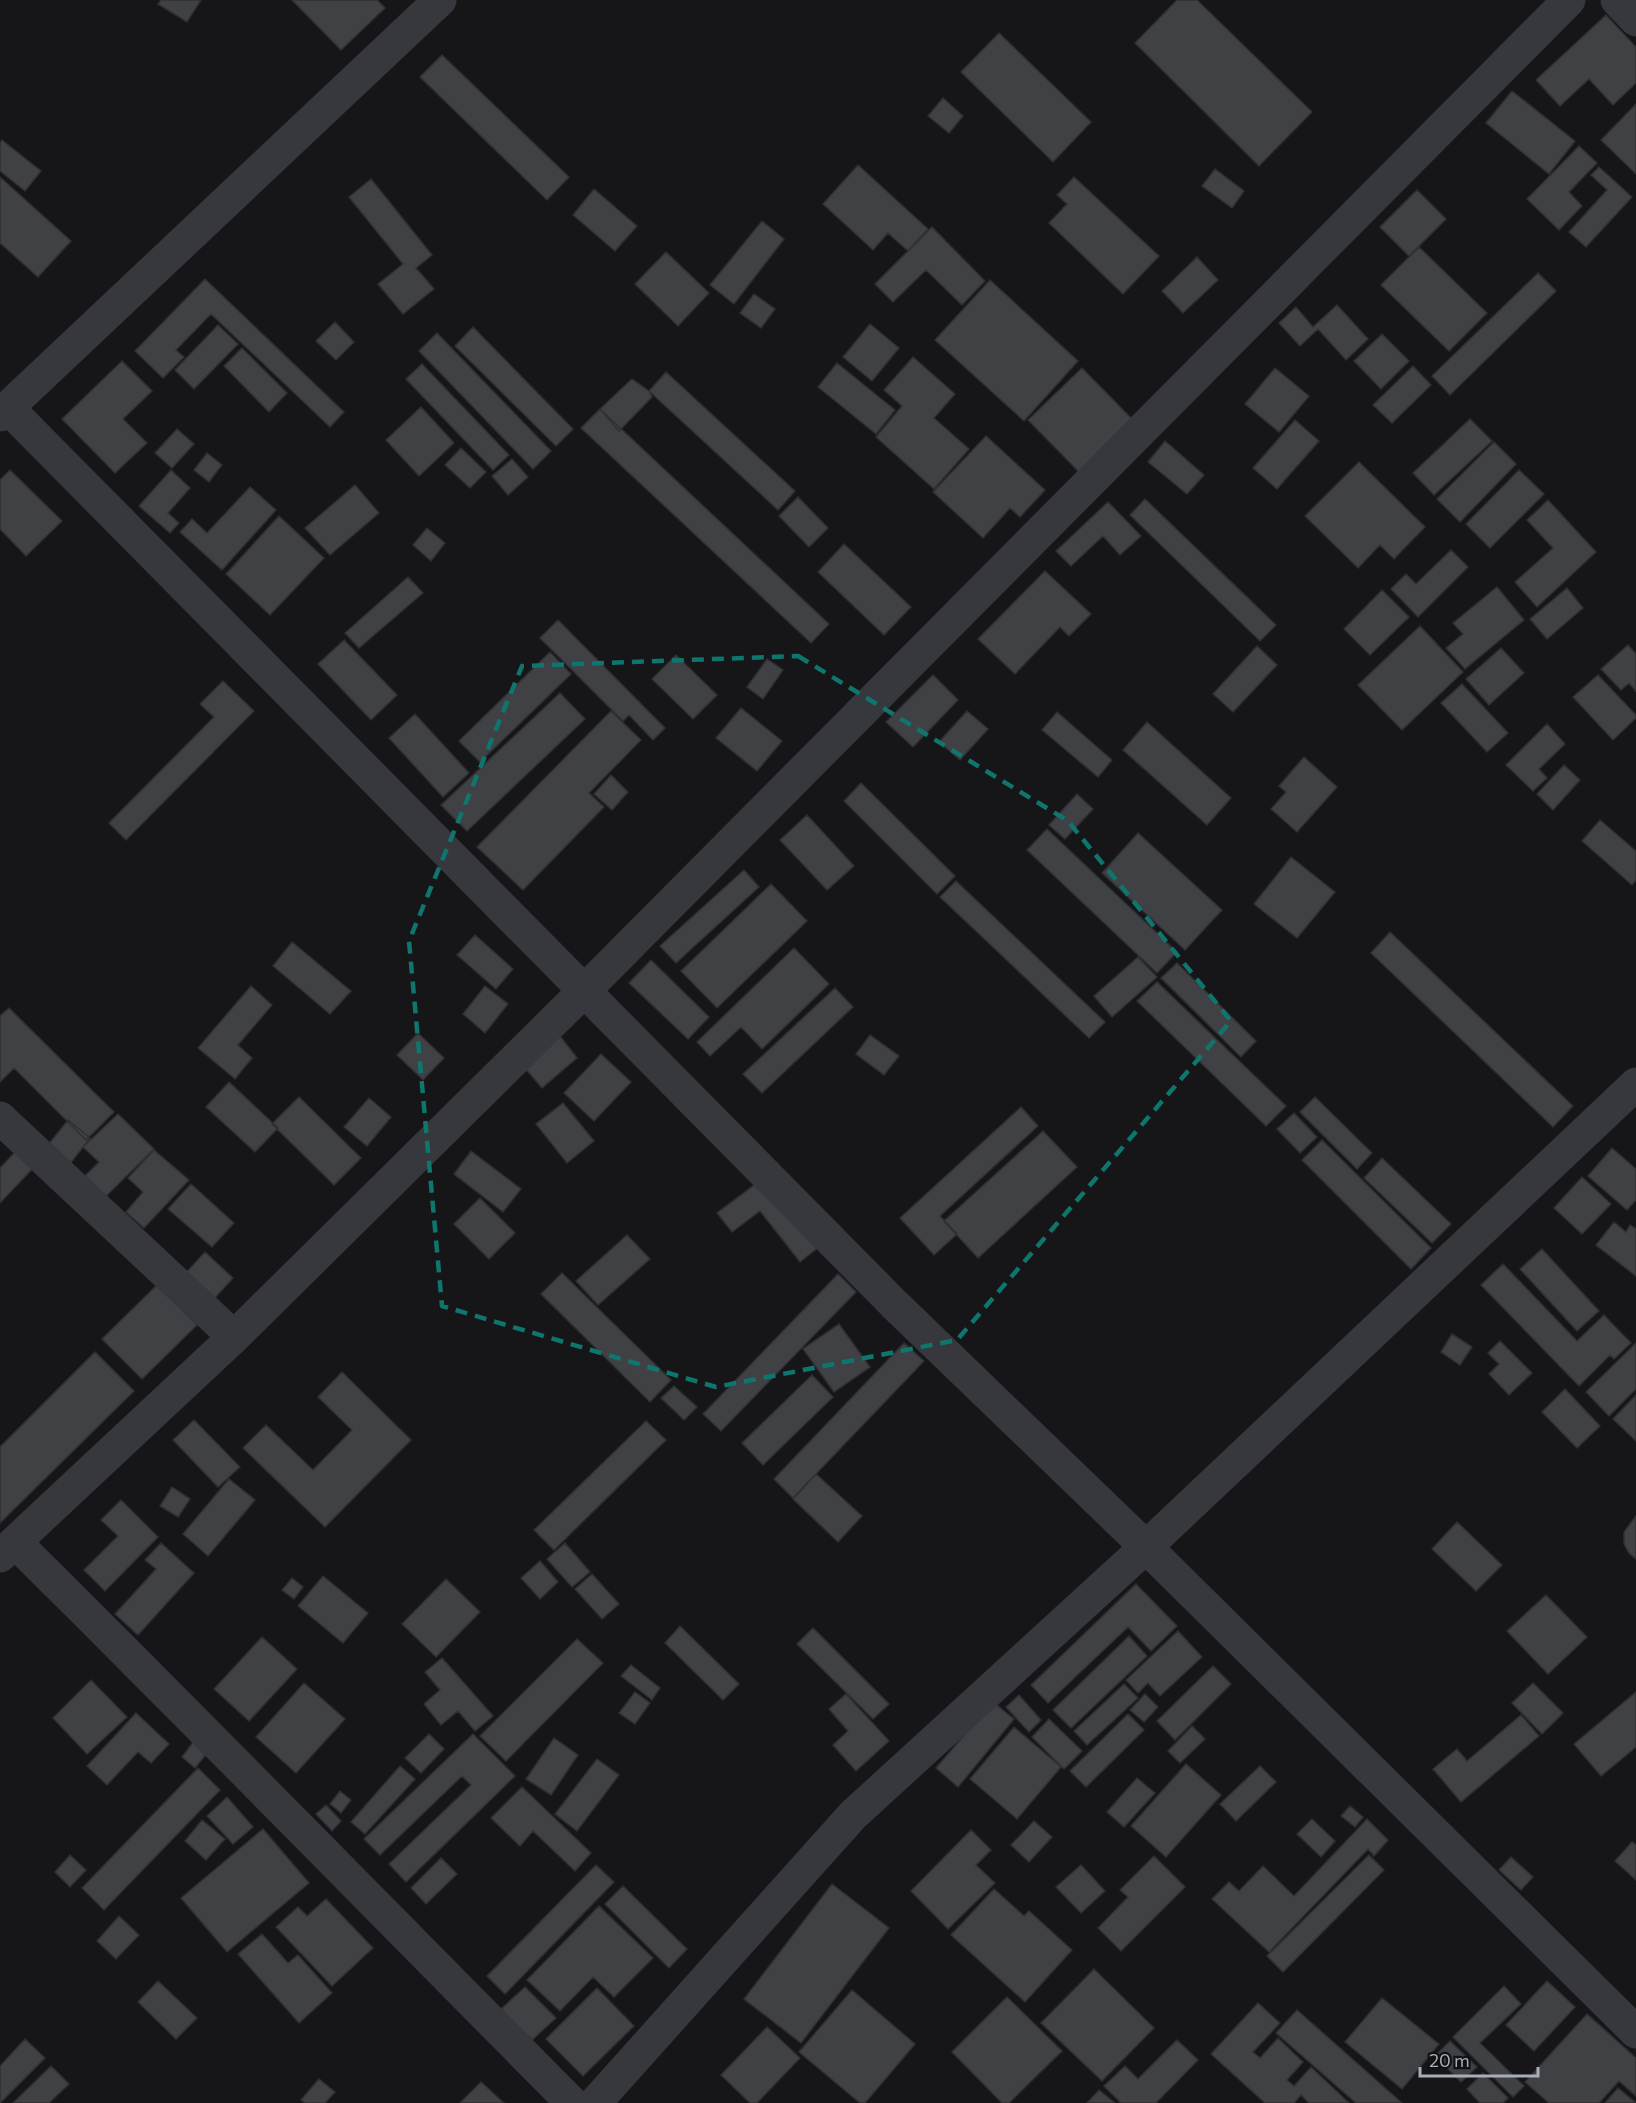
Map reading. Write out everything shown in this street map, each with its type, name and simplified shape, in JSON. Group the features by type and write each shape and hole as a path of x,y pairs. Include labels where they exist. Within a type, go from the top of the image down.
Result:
{"street":[{"path":"440,0 4,411 894,1304 1146,1547 1636,2032"},
{"path":"572,2103 343,1874 203,1727 7,1549 234,1337 584,991 1569,0"},
{"path":"1617,0 1636,20"},
{"path":"595,2103 853,1815 1146,1547 1636,1084"},
{"path":"0,1118 234,1337"}],"highlighted area":[{"path":"798,656 1068,821 1231,1021 957,1340 716,1387 442,1306 409,941 522,666"}],"building":[{"path":"161,0 201,0 187,22 158,4"},
{"path":"292,0 377,0 385,8 341,50"},
{"path":"1177,0 1197,0 1312,112 1259,166 1135,43"},
{"path":"1606,15 1636,47 1636,83 1613,105 1589,79 1560,106 1536,80"},
{"path":"999,33 1091,122 1053,162 961,72"},
{"path":"442,55 569,177 547,200 420,77"},
{"path":"1512,91 1575,141 1549,174 1486,123"},
{"path":"943,98 963,116 949,133 928,116"},
{"path":"1636,104 1636,174 1601,140"},
{"path":"2,140 41,171 25,191 0,171 0,143"},
{"path":"1579,146 1597,163 1569,192 1582,206 1559,230 1527,199"},
{"path":"858,165 928,229 908,251 888,233 873,250 823,204"},
{"path":"1599,167 1632,197 1586,247 1569,232 1607,190 1591,175"},
{"path":"1215,169 1244,191 1232,208 1202,186"},
{"path":"0,177 71,241 38,277 0,243"},
{"path":"1074,177 1159,256 1123,294 1049,223 1067,204 1057,195"},
{"path":"371,179 432,255 416,268 434,289 403,314 378,284 403,264 349,197"},
{"path":"594,189 637,226 615,251 573,215"},
{"path":"1417,190 1446,219 1409,256 1380,227"},
{"path":"762,221 784,239 734,304 710,285"},
{"path":"932,227 985,281 962,305 926,270 893,302 875,284"},
{"path":"1419,247 1487,313 1449,351 1381,285"},
{"path":"666,252 709,293 678,326 635,284"},
{"path":"1197,257 1218,280 1183,313 1162,291"},
{"path":"1538,273 1556,291 1450,395 1432,376"},
{"path":"205,279 344,412 330,427 211,314 176,350 184,357 163,378 135,351"},
{"path":"990,280 1078,361 1024,421 935,340"},
{"path":"754,294 775,309 761,328 740,313"},
{"path":"1337,305 1368,339 1346,360 1318,329 1300,346 1279,323 1296,307 1313,327"},
{"path":"335,322 354,342 336,360 316,341"},
{"path":"870,324 899,348 872,381 843,357"},
{"path":"218,325 238,344 194,389 175,370"},
{"path":"473,327 573,429 556,446 455,346"},
{"path":"437,333 551,451 533,469 419,351"},
{"path":"1382,334 1409,361 1381,389 1354,361"},
{"path":"242,348 287,393 269,412 224,366"},
{"path":"913,357 955,394 934,418 969,449 934,489 876,437 902,406 884,390"},
{"path":"122,361 152,391 123,419 147,443 115,473 62,419"},
{"path":"837,363 895,410 876,434 818,387"},
{"path":"422,364 509,455 493,470 406,379"},
{"path":"1413,366 1431,385 1392,423 1373,405"},
{"path":"1082,368 1132,419 1079,472 1028,420"},
{"path":"1275,368 1309,396 1279,432 1245,404"},
{"path":"666,372 795,491 778,510 649,391"},
{"path":"632,379 649,391 652,397 619,431 600,409"},
{"path":"421,407 454,443 419,476 386,440"},
{"path":"600,409 829,624 811,643 581,428"},
{"path":"1470,419 1492,441 1434,495 1413,473"},
{"path":"1295,420 1319,441 1277,489 1253,468"},
{"path":"177,429 194,444 172,468 155,453"},
{"path":"986,436 1045,490 1020,517 1010,508 983,538 933,492"},
{"path":"1165,441 1204,475 1187,494 1148,462"},
{"path":"1494,442 1516,464 1460,522 1437,499"},
{"path":"461,448 486,472 470,488 445,465"},
{"path":"207,453 222,465 209,482 194,470"},
{"path":"512,459 528,477 508,495 492,476"},
{"path":"1359,462 1425,527 1394,559 1380,545 1358,568 1305,516"},
{"path":"10,470 62,521 26,556 0,529 0,480"},
{"path":"171,470 190,488 168,513 179,523 170,533 139,506"},
{"path":"1519,470 1544,494 1490,548 1466,524"},
{"path":"355,485 379,513 330,555 305,528"},
{"path":"250,487 276,510 222,570 180,532 192,519 207,533"},
{"path":"798,497 828,528 809,547 779,516"},
{"path":"1145,499 1276,625 1260,641 1130,515"},
{"path":"1548,500 1596,552 1537,607 1515,582 1553,548 1527,520"},
{"path":"1108,502 1141,536 1120,555 1103,536 1071,566 1056,551"},
{"path":"279,516 324,558 270,615 226,574"},
{"path":"427,528 445,543 431,561 413,545"},
{"path":"844,544 911,607 884,635 818,572"},
{"path":"1451,550 1468,567 1418,617 1391,589 1406,574 1416,584"},
{"path":"1045,571 1091,614 1069,636 1060,627 1015,674 978,639"},
{"path":"408,577 423,593 359,648 345,633"},
{"path":"1497,587 1524,620 1465,669 1446,648 1463,634 1453,623"},
{"path":"1567,588 1583,608 1547,639 1530,619"},
{"path":"1382,590 1409,617 1370,655 1344,629"},
{"path":"558,620 665,728 653,740 629,715 623,721 540,638"},
{"path":"1420,626 1463,672 1402,730 1358,685"},
{"path":"344,640 397,695 371,720 318,664"},
{"path":"1628,645 1636,654 1636,691 1629,683 1621,690 1601,669"},
{"path":"1257,646 1277,665 1233,712 1213,694"},
{"path":"1501,648 1524,673 1489,705 1466,679"},
{"path":"550,652 571,674 480,762 459,741"},
{"path":"676,655 717,695 693,719 652,679"},
{"path":"767,659 783,670 763,699 747,687"},
{"path":"933,675 958,700 913,747 886,722"},
{"path":"1598,675 1636,715 1636,718 1613,740 1573,697"},
{"path":"223,681 254,711 126,840 109,823 214,717 200,704"},
{"path":"1462,684 1508,733 1487,752 1441,703"},
{"path":"560,693 585,719 467,831 441,805"},
{"path":"741,708 782,741 757,771 716,738"},
{"path":"611,711 641,740 589,793 604,807 523,890 477,847"},
{"path":"967,711 988,729 960,760 939,742"},
{"path":"1057,712 1112,760 1098,777 1042,730"},
{"path":"415,714 469,773 443,797 389,738"},
{"path":"1147,722 1231,798 1207,825 1123,750"},
{"path":"1547,724 1565,744 1539,769 1547,778 1533,791 1506,765"},
{"path":"1304,757 1337,787 1297,832 1271,809 1286,792 1279,786"},
{"path":"1564,765 1580,780 1553,810 1537,794"},
{"path":"611,775 628,792 612,810 594,794"},
{"path":"861,783 955,876 937,894 844,801"},
{"path":"1077,794 1093,809 1065,839 1049,825"},
{"path":"807,815 854,866 827,890 780,840"},
{"path":"1600,820 1636,851 1636,880 1632,885 1582,841"},
{"path":"1047,829 1177,952 1157,973 1027,850"},
{"path":"1138,833 1222,910 1185,950 1102,873"},
{"path":"1291,857 1335,892 1297,938 1254,904"},
{"path":"744,870 759,887 676,963 660,946"},
{"path":"956,881 1105,1022 1089,1038 940,897"},
{"path":"771,884 807,921 717,1008 681,971"},
{"path":"1390,932 1573,1106 1553,1127 1371,953"},
{"path":"475,935 513,969 496,989 457,955"},
{"path":"292,942 351,991 330,1014 273,966"},
{"path":"794,948 829,984 762,1049 741,1027 710,1056 697,1042"},
{"path":"1138,957 1157,977 1112,1017 1094,996"},
{"path":"651,960 709,1017 688,1039 629,983"},
{"path":"1177,963 1256,1041 1241,1057 1161,978"},
{"path":"1157,982 1286,1106 1266,1126 1137,1001"},
{"path":"251,986 272,1005 238,1045 252,1058 235,1079 198,1048"},
{"path":"485,986 508,1004 485,1033 463,1014"},
{"path":"835,988 853,1007 762,1093 743,1074"},
{"path":"9,1008 114,1112 86,1140 14,1068 0,1082 0,1016"},
{"path":"418,1033 444,1058 423,1080 397,1055"},
{"path":"870,1035 899,1056 884,1075 856,1054"},
{"path":"560,1036 577,1058 542,1088 524,1067"},
{"path":"601,1054 631,1082 594,1121 564,1093"},
{"path":"229,1082 278,1128 255,1152 206,1107"},
{"path":"299,1097 361,1158 334,1185 272,1124"},
{"path":"1315,1097 1372,1153 1357,1169 1300,1112"},
{"path":"369,1098 391,1117 367,1146 344,1127"},
{"path":"563,1103 594,1141 567,1163 536,1124"},
{"path":"1021,1107 1038,1126 940,1216 957,1234 934,1255 900,1218"},
{"path":"1294,1113 1317,1137 1300,1153 1277,1129"},
{"path":"118,1114 154,1149 99,1203 78,1183 99,1162 83,1147"},
{"path":"68,1120 90,1138 66,1169 44,1150"},
{"path":"1043,1131 1077,1167 978,1258 944,1221"},
{"path":"1322,1140 1431,1248 1411,1269 1302,1160"},
{"path":"1612,1148 1636,1169 1636,1200 1627,1210 1588,1176"},
{"path":"18,1149 36,1165 0,1203 0,1168"},
{"path":"154,1150 189,1180 144,1228 126,1212 143,1192 128,1178"},
{"path":"471,1151 521,1189 503,1212 454,1174"},
{"path":"1382,1158 1451,1224 1432,1243 1364,1178"},
{"path":"765,1177 820,1246 800,1262 760,1211 732,1232 717,1213"},
{"path":"1582,1177 1611,1204 1582,1234 1554,1208"},
{"path":"191,1184 234,1223 212,1247 168,1209"},
{"path":"480,1198 515,1233 489,1259 454,1224"},
{"path":"1614,1222 1626,1232 1630,1225 1636,1229 1636,1276 1596,1245"},
{"path":"627,1235 650,1259 598,1305 576,1281"},
{"path":"1542,1249 1599,1311 1577,1331 1520,1269"},
{"path":"205,1252 233,1278 212,1301 184,1275"},
{"path":"1503,1264 1577,1341 1604,1315 1631,1343 1614,1359 1610,1355 1579,1386 1481,1285"},
{"path":"562,1273 671,1380 650,1402 541,1294"},
{"path":"838,1274 856,1292 721,1431 703,1414"},
{"path":"157,1285 197,1325 142,1379 102,1339"},
{"path":"839,1324 870,1367 834,1392 803,1349"},
{"path":"1452,1334 1472,1347 1460,1365 1441,1352"},
{"path":"1500,1341 1532,1373 1509,1395 1489,1374 1499,1364 1488,1353"},
{"path":"904,1343 924,1361 793,1498 774,1479"},
{"path":"1636,1343 1636,1389 1609,1416 1586,1392"},
{"path":"95,1352 134,1391 0,1523 0,1447"},
{"path":"342,1372 411,1440 325,1527 243,1448 266,1425 313,1470 352,1430 318,1397"},
{"path":"812,1375 833,1397 763,1465 742,1443"},
{"path":"674,1386 697,1407 684,1420 661,1398"},
{"path":"1565,1389 1600,1426 1577,1448 1542,1412"},
{"path":"1636,1395 1636,1441 1613,1419"},
{"path":"194,1420 240,1467 218,1487 173,1440"},
{"path":"646,1421 666,1440 554,1550 534,1530"},
{"path":"816,1474 862,1516 838,1542 793,1499"},
{"path":"229,1479 255,1500 208,1556 183,1534"},
{"path":"172,1487 190,1499 178,1517 160,1506"},
{"path":"121,1500 158,1537 105,1591 84,1570 118,1536 101,1520"},
{"path":"1636,1516 1636,1559 1624,1544 1624,1532"},
{"path":"1457,1522 1502,1565 1476,1591 1432,1549"},
{"path":"161,1543 194,1573 138,1635 115,1614 156,1569 145,1560"},
{"path":"565,1543 590,1572 572,1587 547,1559"},
{"path":"540,1561 558,1582 540,1599 521,1578"},
{"path":"592,1574 619,1604 602,1619 575,1589"},
{"path":"323,1576 368,1613 343,1643 298,1606"},
{"path":"292,1578 303,1587 294,1599 282,1590"},
{"path":"446,1579 480,1612 436,1657 402,1624"},
{"path":"1136,1584 1177,1626 1151,1651 1128,1627 1048,1703 1031,1685"},
{"path":"1546,1595 1587,1637 1548,1674 1507,1631"},
{"path":"680,1626 739,1684 723,1700 665,1643"},
{"path":"813,1628 889,1704 873,1719 797,1644"},
{"path":"1178,1631 1202,1657 1160,1696 1148,1683 1138,1693 1126,1680"},
{"path":"1129,1636 1147,1656 1071,1728 1053,1710"},
{"path":"262,1637 297,1669 249,1721 214,1689"},
{"path":"577,1639 603,1663 506,1761 480,1736"},
{"path":"442,1658 493,1716 475,1731 458,1711 441,1725 424,1704 440,1690 425,1672"},
{"path":"631,1665 660,1688 652,1700 621,1676"},
{"path":"1213,1666 1231,1684 1175,1740 1157,1721"},
{"path":"91,1680 127,1717 87,1754 53,1718"},
{"path":"304,1683 345,1719 296,1773 256,1737"},
{"path":"1533,1683 1563,1713 1542,1734 1512,1703"},
{"path":"1124,1684 1138,1698 1087,1745 1074,1731"},
{"path":"635,1692 650,1703 635,1724 619,1713"},
{"path":"1636,1692 1636,1747 1601,1776 1574,1744"},
{"path":"846,1694 889,1741 856,1771 833,1745 848,1731 829,1709"},
{"path":"1145,1694 1158,1707 1144,1722 1130,1710"},
{"path":"1019,1695 1041,1720 1029,1732 1006,1707"},
{"path":"993,1702 1014,1719 958,1787 936,1768"},
{"path":"136,1713 169,1744 151,1763 138,1752 107,1785 87,1766"},
{"path":"1128,1714 1144,1730 1086,1787 1070,1771"},
{"path":"1521,1715 1539,1736 1461,1802 1433,1769 1457,1749 1467,1761"},
{"path":"1049,1719 1082,1751 1064,1769 1032,1737"},
{"path":"1192,1726 1205,1739 1180,1763 1168,1751"},
{"path":"1014,1727 1061,1767 1017,1819 970,1779"},
{"path":"429,1734 444,1749 421,1773 405,1758"},
{"path":"473,1734 515,1776 406,1882 389,1864 471,1785 462,1776 380,1855 364,1839"},
{"path":"554,1738 578,1755 551,1795 526,1779"},
{"path":"194,1741 208,1752 195,1768 182,1757"},
{"path":"597,1759 619,1775 577,1831 555,1814"},
{"path":"1186,1764 1221,1795 1166,1857 1131,1826"},
{"path":"400,1766 415,1779 365,1834 351,1822"},
{"path":"1260,1766 1276,1782 1236,1821 1220,1804"},
{"path":"198,1768 220,1790 104,1910 82,1888"},
{"path":"1137,1778 1155,1793 1124,1827 1107,1812"},
{"path":"522,1787 591,1853 575,1871 533,1831 520,1846 491,1818"},
{"path":"340,1791 351,1800 341,1813 330,1804"},
{"path":"227,1797 253,1827 233,1844 207,1816"},
{"path":"326,1805 341,1821 332,1831 316,1814"},
{"path":"1350,1806 1363,1817 1355,1827 1341,1816"},
{"path":"1312,1819 1335,1841 1321,1857 1297,1834"},
{"path":"1367,1819 1388,1840 1374,1856 1368,1849 1269,1952 1212,1899 1229,1882 1239,1891 1263,1866 1294,1896"},
{"path":"202,1820 225,1839 206,1860 185,1841"},
{"path":"1034,1821 1052,1837 1029,1862 1011,1845"},
{"path":"263,1829 309,1883 227,1952 181,1898"},
{"path":"971,1830 991,1850 976,1865 995,1883 948,1929 911,1891"},
{"path":"1632,1842 1636,1845 1636,1880 1615,1861"},
{"path":"70,1855 86,1870 70,1887 55,1872"},
{"path":"1369,1855 1384,1870 1283,1972 1267,1956"},
{"path":"1154,1856 1185,1887 1121,1951 1098,1928 1128,1897 1120,1890"},
{"path":"1511,1857 1533,1877 1521,1890 1499,1870"},
{"path":"441,1858 457,1874 426,1904 411,1888"},
{"path":"596,1865 614,1882 505,1994 487,1976"},
{"path":"1081,1865 1105,1891 1081,1913 1056,1887"},
{"path":"832,1884 889,1928 801,2043 744,1999"},
{"path":"623,1886 687,1949 669,1968 605,1904"},
{"path":"994,1889 1024,1916 1029,1911 1072,1950 1025,2002 951,1935"},
{"path":"326,1899 373,1948 332,1986 276,1927 298,1907 307,1916"},
{"path":"599,1906 653,1958 614,1997 593,1977 560,2011 527,1980"},
{"path":"119,1916 139,1935 116,1959 97,1941"},
{"path":"262,1934 288,1963 298,1955 332,1993 299,2023 238,1954"},
{"path":"1094,1969 1154,2028 1102,2081 1041,2023"},
{"path":"158,1981 197,2018 176,2039 138,2002"},
{"path":"1547,1981 1575,2007 1534,2051 1506,2025"},
{"path":"1504,1986 1521,2004 1480,2043 1524,2086 1513,2097 1453,2037"},
{"path":"525,1987 556,2018 532,2040 501,2009"},
{"path":"597,1988 634,2026 583,2076 546,2039"},
{"path":"852,1990 915,2044 865,2103 860,2103 799,2052"},
{"path":"1007,1997 1062,2051 1009,2103 1002,2103 952,2052"},
{"path":"1382,1998 1439,2044 1402,2089 1345,2042"},
{"path":"1258,2003 1280,2023 1253,2052 1260,2058 1278,2038 1303,2062 1287,2080 1294,2086 1311,2067 1349,2103 1309,2103 1301,2095 1294,2103 1265,2103 1211,2054"},
{"path":"1297,2010 1402,2103 1356,2103 1276,2033"},
{"path":"1587,2014 1636,2058 1636,2096 1619,2081 1599,2103 1549,2103 1525,2082"},
{"path":"767,2027 800,2058 757,2103 750,2103 721,2075"},
{"path":"25,2039 45,2058 0,2103 0,2066"},
{"path":"1177,2040 1198,2060 1156,2103 1121,2103 1104,2086 1125,2066 1138,2079"},
{"path":"1450,2041 1477,2067 1461,2082 1435,2056"},
{"path":"51,2066 69,2084 49,2103 13,2103"},
{"path":"1483,2073 1508,2098 1503,2103 1480,2103 1467,2089"},
{"path":"319,2079 335,2092 325,2103 305,2103 301,2100"},
{"path":"481,2082 504,2103 460,2103"},
{"path":"1618,2088 1636,2103 1605,2103"},
{"path":"1099,2090 1115,2103 1087,2103"}]}
